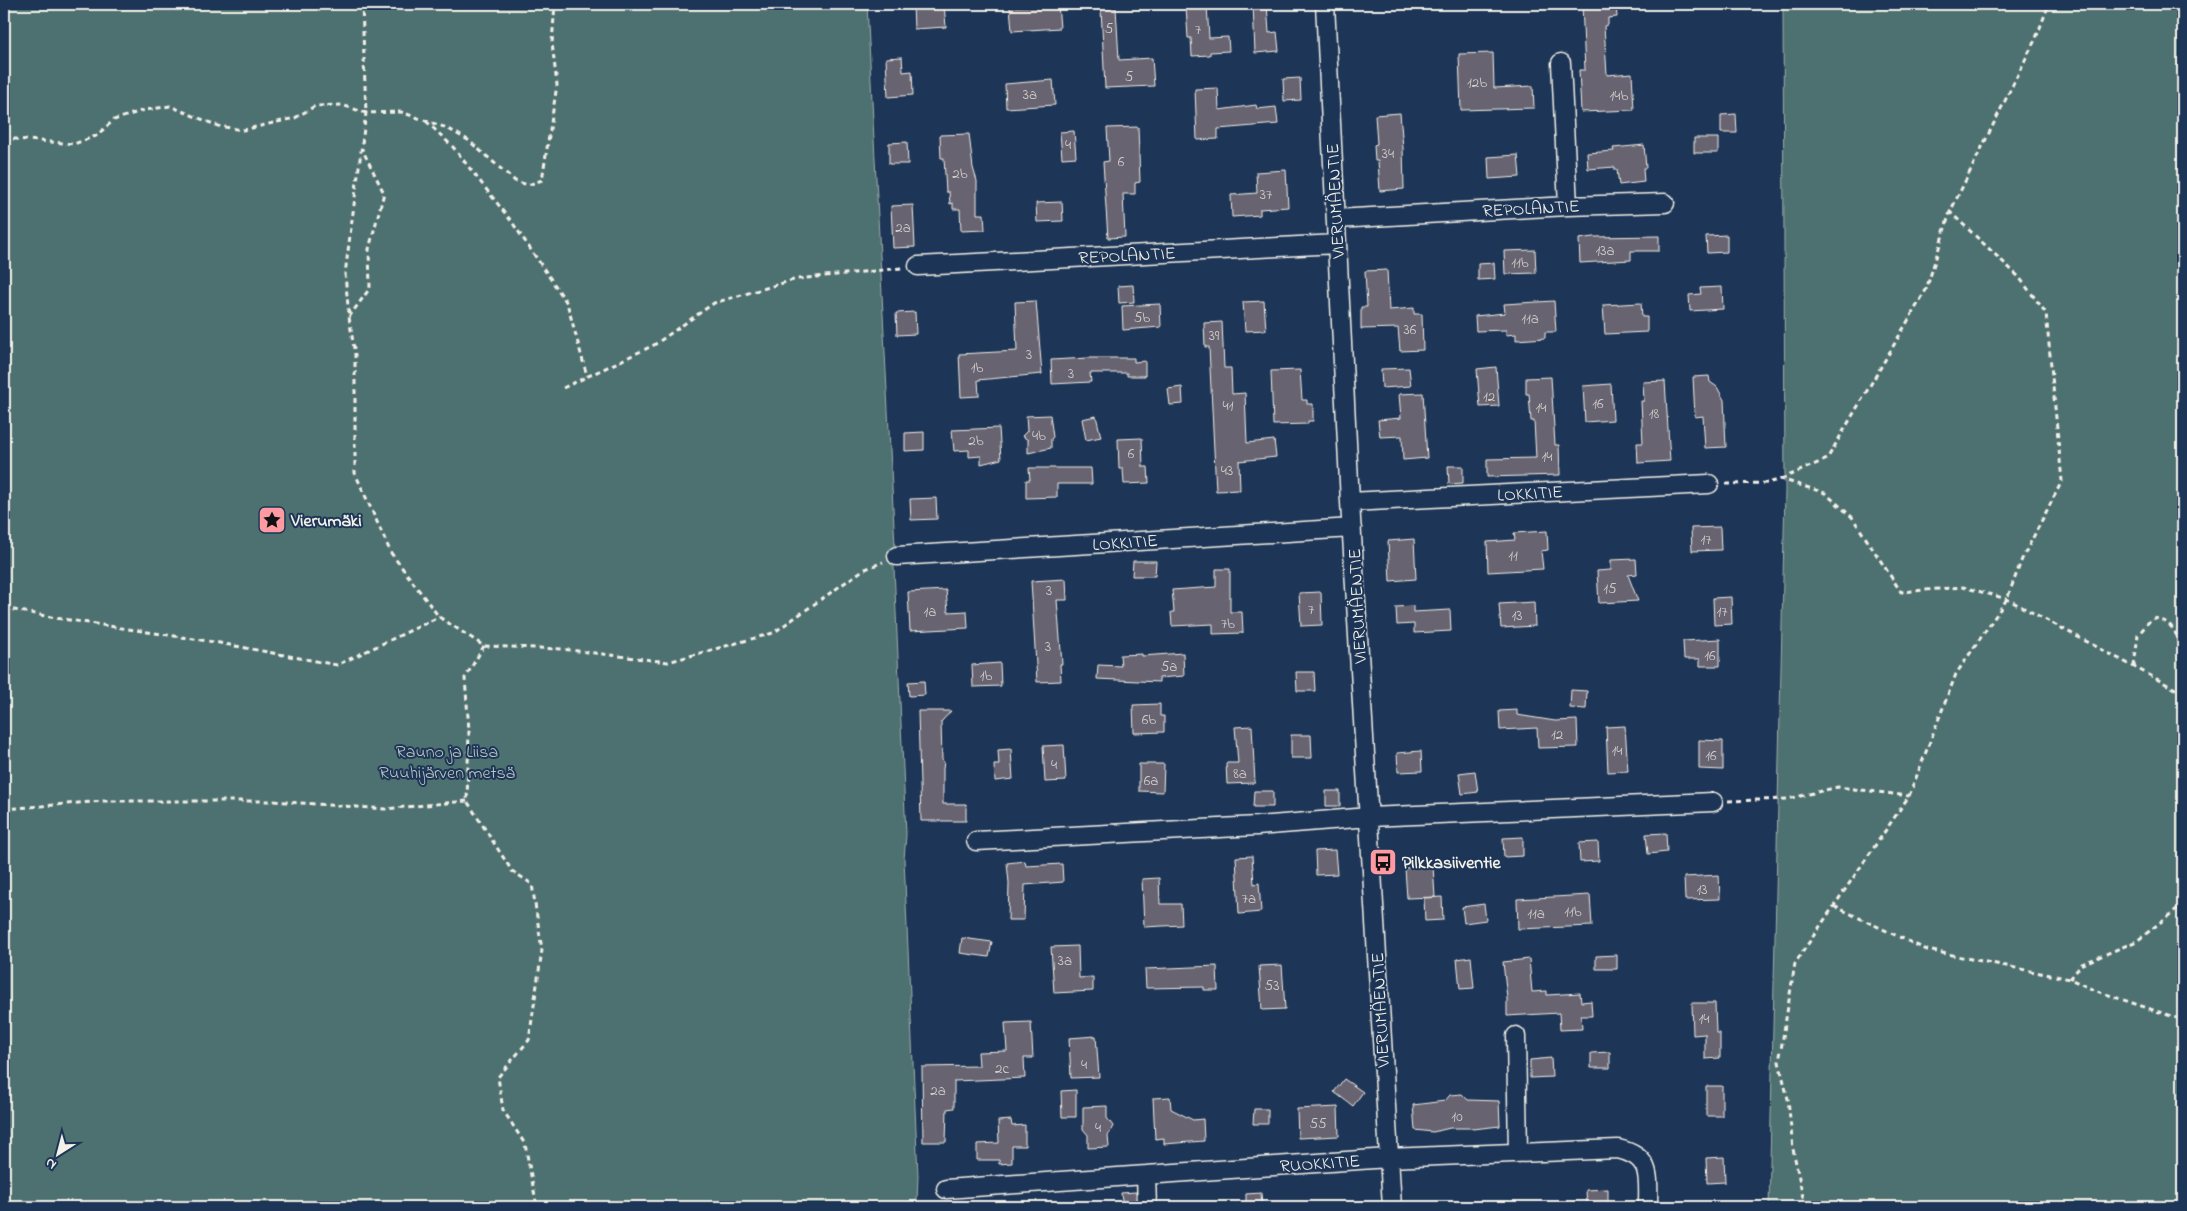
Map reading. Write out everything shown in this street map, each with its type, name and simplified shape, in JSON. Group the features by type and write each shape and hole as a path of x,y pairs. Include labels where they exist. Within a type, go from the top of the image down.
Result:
{"street":[{"name":"VIERUMÄENTIE","path":"1324,4 1350,502 1392,1207"},
{"path":"1561,63 1568,206"},
{"name":"REPOLANTIE","path":"1336,220 1568,206 1665,203"},
{"name":"REPOLANTIE","path":"918,266 1337,244"},
{"name":"LOKKITIE","path":"1350,502 1709,484"},
{"name":"LOKKITIE","path":"897,556 1352,528"},
{"path":"976,841 1247,826 1369,817 1713,802"},
{"path":"1516,1036 1518,1153"},
{"name":"RUOKKITIE","path":"946,1189 1388,1158 1618,1149 1632,1152 1638,1156 1648,1170 1648,1207"},
{"path":"1146,1175 1147,1207"}],"path":[{"path":"358,4 362,5 366,113 346,274 349,317 355,355 356,473 391,553 439,617 484,646 562,649 668,662 773,633 863,570 897,556"},
{"path":"4,138 74,144 96,136 114,120 141,111 170,106 218,126 243,130 295,118 315,106 342,106 366,113 401,112 446,128 468,140 515,181 528,185 542,180 557,85 552,43 555,4"},
{"path":"1709,484 1768,483 1827,459 1926,290 1950,212 2036,38 2049,4"},
{"path":"423,119 453,147 512,222 567,303 587,376"},
{"path":"349,317 370,288 369,249 384,193 362,147"},
{"path":"1805,1207 1792,1149 1788,1099 1779,1062 1795,963 1909,796 1956,674 2007,599 2022,559 2062,482 2046,314 2019,277 1950,212"},
{"path":"562,388 654,345 714,303 797,279 918,266"},
{"path":"1781,479 1825,493 1852,517 1901,592 1963,587 2007,599 2183,693"},
{"path":"4,608 56,618 214,642 336,665 439,617"},
{"path":"2134,666 2138,634 2152,618 2161,619 2178,635 2183,665"},
{"path":"484,646 465,678 469,730 468,801 512,870 532,884 542,950 529,1040 498,1077 503,1110 525,1144 537,1207"},
{"path":"1713,802 1788,799 1838,787 1909,796"},
{"path":"4,809 124,801 273,802 385,809 468,801"},
{"path":"2070,979 2082,964 2137,942 2183,904"},
{"path":"1834,906 1927,950 2070,979 2094,990 2183,1020"}],"green space":[{"name":"Rauno ja Liisa Ruuhijärven metsä","path":"4,4 867,4 895,546 894,568 906,835 904,859 918,1176 917,1202 913,1207 4,1207"},
{"path":"1783,4 2183,4 2183,1207 1769,1207 1785,490"}],"building":[{"path":"913,4 944,4 946,27 914,29"},
{"path":"1058,4 1060,28 1012,31 1010,7"},
{"path":"1253,4 1267,4 1269,33 1277,32 1279,51 1255,53"},
{"path":"1582,4 1616,4 1617,17 1608,18 1608,25 1604,26 1607,75 1632,73 1634,110 1581,112 1579,70 1585,70"},
{"path":"1207,5 1209,38 1228,37 1229,51 1210,52 1210,55 1192,56 1191,38 1188,38 1186,6"},
{"path":"1116,8 1119,60 1152,58 1154,86 1105,88 1101,9"},
{"path":"1493,53 1494,88 1533,86 1534,108 1461,110 1459,54"},
{"path":"902,57 903,72 912,71 913,95 888,97 886,58"},
{"path":"1300,78 1301,100 1284,101 1283,79"},
{"path":"1053,80 1055,105 1006,108 1005,84"},
{"path":"1218,88 1219,110 1256,105 1257,109 1276,107 1278,124 1218,129 1218,139 1197,140 1195,89"},
{"path":"1400,113 1404,189 1380,191 1378,161 1375,161 1374,145 1377,144 1375,115"},
{"path":"1736,114 1737,133 1721,133 1721,115"},
{"path":"1138,127 1140,182 1135,183 1135,194 1123,194 1125,237 1108,238 1103,162 1109,161 1107,128"},
{"path":"1074,131 1076,157 1062,158 1060,132"},
{"path":"969,134 973,168 977,181 977,214 984,214 985,230 961,231 960,209 953,209 953,203 950,204 949,192 946,192 944,158 941,158 940,135"},
{"path":"1694,138 1718,138 1718,153 1694,153"},
{"path":"907,142 908,164 889,164 889,143"},
{"path":"1644,145 1646,168 1643,168 1644,182 1619,185 1615,167 1588,169 1587,153 1614,151 1613,148"},
{"path":"1518,155 1520,177 1489,179 1488,157"},
{"path":"1286,170 1288,207 1260,209 1260,215 1232,217 1231,195 1257,193 1256,172"},
{"path":"1062,202 1063,221 1037,222 1036,203"},
{"path":"913,205 915,247 893,248 891,206"},
{"path":"1727,235 1727,252 1707,253 1706,236"},
{"path":"1659,236 1659,251 1631,251 1631,260 1580,263 1579,239"},
{"path":"1535,250 1536,273 1505,274 1504,251"},
{"path":"1494,263 1495,279 1478,280 1478,264"},
{"path":"1387,270 1389,310 1414,308 1414,314 1422,314 1423,350 1400,351 1398,328 1361,329 1361,307 1367,307 1365,271"},
{"path":"1133,285 1134,302 1119,303 1118,286"},
{"path":"1722,287 1723,309 1690,311 1689,295 1701,294 1700,288"},
{"path":"1036,301 1042,374 978,380 979,396 961,397 959,354 1017,351 1015,302"},
{"path":"1264,301 1266,330 1245,331 1243,302"},
{"path":"1554,301 1556,332 1545,332 1545,338 1516,340 1516,334 1506,335 1506,330 1476,331 1475,316 1505,313 1504,304"},
{"path":"1641,303 1642,317 1647,317 1647,332 1605,334 1603,305"},
{"path":"1160,304 1161,327 1123,330 1122,306"},
{"path":"915,312 916,334 897,335 896,313"},
{"path":"1222,322 1224,368 1231,368 1232,394 1245,393 1247,443 1274,440 1276,457 1239,461 1240,490 1216,491 1209,347 1205,347 1204,323"},
{"path":"1134,358 1134,362 1145,361 1145,376 1127,376 1127,373 1090,373 1091,382 1052,384 1051,360"},
{"path":"1496,367 1499,406 1480,407 1477,369"},
{"path":"1409,368 1411,386 1382,388 1381,369"},
{"path":"1300,370 1302,400 1307,400 1307,404 1313,404 1313,421 1308,421 1308,424 1273,425 1271,371"},
{"path":"1709,376 1710,382 1717,387 1724,400 1726,447 1705,448 1703,416 1695,417 1693,377"},
{"path":"1551,377 1555,445 1559,445 1560,475 1487,477 1487,459 1536,458 1534,421 1531,421 1529,394 1526,394 1526,378"},
{"path":"1665,381 1670,461 1638,463 1637,443 1643,443 1641,401 1644,401 1643,382"},
{"path":"1611,384 1613,420 1585,422 1583,386"},
{"path":"1182,387 1183,404 1170,405 1168,389"},
{"path":"1423,393 1427,458 1403,460 1402,436 1380,437 1378,420 1401,418 1399,394"},
{"path":"1050,415 1053,437 1051,439 1051,448 1028,453 1028,440 1022,436 1027,431 1026,416"},
{"path":"1096,416 1101,437 1086,440 1082,419"},
{"path":"999,428 1001,459 981,464 981,456 969,457 969,450 954,451 952,430"},
{"path":"924,432 924,450 905,451 905,433"},
{"path":"1142,438 1143,467 1148,467 1149,483 1124,484 1123,469 1119,469 1118,439"},
{"path":"1448,466 1463,466 1463,483 1449,484"},
{"path":"1029,468 1091,468 1092,484 1057,484 1057,497 1026,498 1026,480 1030,480"},
{"path":"936,498 937,519 911,520 910,499"},
{"path":"1720,527 1721,550 1692,551 1691,528"},
{"path":"1547,531 1548,550 1541,551 1543,569 1488,572 1487,542 1515,540 1514,533"},
{"path":"1414,539 1416,579 1390,581 1388,541"},
{"path":"1636,559 1637,574 1628,575 1638,601 1599,603 1597,571 1611,570 1611,560"},
{"path":"1133,561 1156,561 1155,576 1132,576"},
{"path":"1216,569 1230,569 1230,612 1242,612 1243,633 1213,634 1213,624 1172,626 1171,612 1174,612 1172,590 1216,587"},
{"path":"1066,579 1067,600 1057,600 1062,664 1060,664 1061,681 1037,682 1031,581"},
{"path":"946,590 948,612 967,611 968,628 910,631 908,592"},
{"path":"1321,592 1322,625 1301,626 1299,593"},
{"path":"1731,597 1732,624 1714,625 1713,598"},
{"path":"1534,602 1535,626 1501,628 1499,604"},
{"path":"1413,606 1413,612 1450,610 1451,631 1414,633 1414,624 1397,625 1396,607"},
{"path":"1720,639 1720,666 1700,666 1700,659 1684,659 1683,641"},
{"path":"1183,653 1184,676 1159,678 1159,682 1097,679 1098,665 1121,666 1120,655 1142,654 1142,656"},
{"path":"1000,663 1001,686 973,687 972,665"},
{"path":"1296,672 1314,672 1315,691 1297,691"},
{"path":"924,681 925,695 909,696 908,682"},
{"path":"1571,690 1587,691 1586,709 1570,708"},
{"path":"1160,704 1160,716 1164,716 1164,732 1134,733 1133,705"},
{"path":"1517,710 1517,715 1555,721 1577,720 1578,747 1538,748 1537,728 1500,730 1499,711"},
{"path":"918,711 951,711 941,722 942,760 944,762 943,804 966,804 966,821 921,821"},
{"path":"1252,726 1255,783 1227,784 1226,763 1238,763 1235,727"},
{"path":"1625,726 1628,771 1608,772 1606,727"},
{"path":"1291,735 1311,735 1312,758 1291,758"},
{"path":"1699,740 1723,741 1723,770 1699,769"},
{"path":"1064,745 1066,781 1045,782 1043,746"},
{"path":"1011,749 1013,779 995,781 994,765 999,765 998,750"},
{"path":"1421,751 1422,771 1398,772 1397,753"},
{"path":"1139,764 1164,764 1163,792 1139,791"},
{"path":"1475,771 1478,792 1462,794 1459,773"},
{"path":"1254,791 1273,791 1273,807 1253,807"},
{"path":"1326,791 1340,791 1340,806 1326,806"},
{"path":"1666,833 1667,852 1648,854 1646,834"},
{"path":"1523,837 1523,856 1504,857 1503,838"},
{"path":"1598,842 1599,861 1580,862 1579,843"},
{"path":"1335,850 1337,874 1316,875 1315,851"},
{"path":"1252,856 1254,884 1259,883 1261,912 1239,914 1236,857"},
{"path":"1025,861 1026,866 1062,864 1063,882 1025,885 1024,920 1008,920 1009,883 1007,863"},
{"path":"1433,866 1435,897 1407,898 1405,868"},
{"path":"1719,875 1720,899 1685,900 1684,877"},
{"path":"1159,878 1160,904 1181,904 1182,925 1144,927 1142,879"},
{"path":"1590,895 1592,926 1518,929 1517,899"},
{"path":"1442,897 1443,920 1425,921 1424,898"},
{"path":"1484,904 1486,920 1464,923 1462,907"},
{"path":"962,938 992,942 989,957 960,953"},
{"path":"1078,946 1079,978 1093,977 1093,991 1054,993 1051,947"},
{"path":"1617,955 1617,969 1596,969 1596,956"},
{"path":"1471,957 1474,988 1460,989 1457,959"},
{"path":"1529,959 1532,992 1547,991 1547,995 1580,993 1581,1002 1591,1001 1592,1016 1581,1016 1582,1029 1560,1030 1559,1013 1507,1016 1503,962"},
{"path":"1282,965 1285,1009 1262,1010 1259,966"},
{"path":"1217,966 1218,990 1204,990 1204,987 1146,988 1145,969"},
{"path":"1692,1003 1715,1003 1716,1033 1720,1033 1720,1058 1705,1059 1705,1034 1693,1035"},
{"path":"1031,1022 1033,1058 1024,1058 1025,1078 954,1081 954,1108 947,1109 946,1142 923,1142 922,1067 979,1066 978,1052 1007,1051 1005,1023"},
{"path":"1096,1036 1099,1077 1071,1078 1069,1038"},
{"path":"1610,1052 1610,1068 1591,1068 1591,1053"},
{"path":"1551,1058 1552,1077 1530,1078 1530,1060"},
{"path":"1344,1079 1363,1092 1353,1106 1334,1092"},
{"path":"1706,1086 1722,1086 1722,1116 1706,1116"},
{"path":"1076,1090 1076,1117 1062,1117 1061,1091"},
{"path":"1462,1094 1468,1100 1499,1101 1500,1126 1473,1129 1450,1128 1433,1132 1415,1130 1413,1105 1445,1101 1450,1095"},
{"path":"1170,1097 1171,1109 1193,1120 1203,1119 1204,1141 1164,1144 1164,1138 1155,1139 1153,1098"},
{"path":"1107,1106 1107,1118 1113,1126 1108,1136 1109,1147 1088,1148 1088,1135 1083,1129 1083,1107"},
{"path":"1338,1107 1339,1136 1298,1138 1297,1109"},
{"path":"1254,1109 1268,1109 1268,1124 1253,1124"},
{"path":"1011,1120 1012,1126 1025,1125 1025,1146 1012,1146 1012,1163 999,1164 999,1160 977,1160 977,1144 999,1143 998,1121"},
{"path":"1724,1157 1725,1182 1707,1183 1706,1158"},
{"path":"1608,1189 1608,1207 1587,1207 1586,1190"},
{"path":"1136,1192 1136,1207 1123,1207 1121,1193"},
{"path":"1261,1193 1262,1207 1246,1207 1246,1194"}],"place":[{"name":"Vierumäki","path":"272,520"},
{"name":"Pilkkasiiventie","path":"1383,862"}]}
